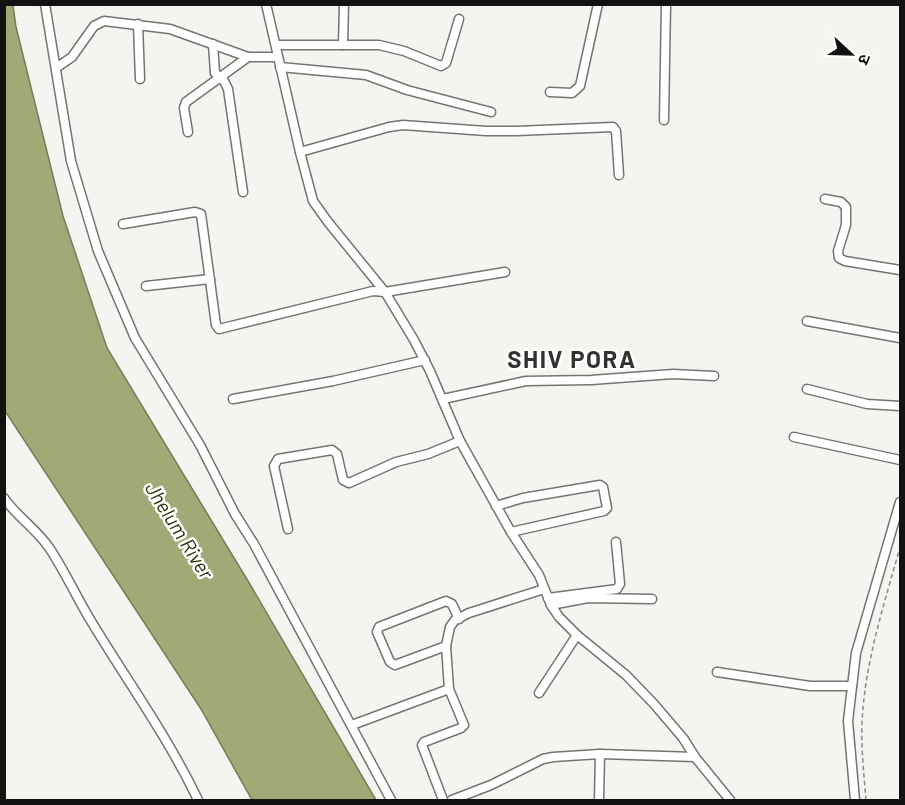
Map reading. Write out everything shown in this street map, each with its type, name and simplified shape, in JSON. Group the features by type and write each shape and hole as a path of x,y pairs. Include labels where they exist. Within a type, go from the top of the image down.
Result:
{"street":[{"path":"45,4 63,117 80,194 98,251 135,338 200,445 391,801"},
{"path":"266,4 313,201 386,292 424,360 460,441 511,532 539,575 559,617 577,635 626,675 647,697 672,725 730,801"},
{"path":"343,45 344,4"},
{"path":"550,92 572,93 580,86 598,4"},
{"path":"664,120 666,4"},
{"path":"276,45 391,47 444,66 459,19"},
{"path":"56,68 72,57 99,22 138,24 170,29 249,57 278,57"},
{"path":"138,24 140,79"},
{"path":"213,44 213,68 228,89 243,192"},
{"path":"188,132 184,104 249,57"},
{"path":"280,67 366,75 407,90 491,112"},
{"path":"300,152 403,125 486,131 613,127 616,131 619,175"},
{"path":"825,199 842,202 846,207 846,225 838,251 839,258 900,270"},
{"path":"123,224 195,212 201,214 216,325 219,329 373,291 386,292 505,272"},
{"path":"146,286 210,279"},
{"path":"807,321 900,338"},
{"path":"233,399 333,381 424,360"},
{"path":"443,399 525,381 591,380 672,374 714,376"},
{"path":"807,389 857,402 900,406"},
{"path":"794,436 900,460"},
{"path":"288,529 274,466 278,459 332,450 337,454 343,480 349,483 396,462 416,458 460,441"},
{"path":"496,506 552,493 603,487 607,508 604,512 511,532"},
{"path":"4,498 16,514 36,531 51,550 87,615 169,743 198,801"},
{"path":"855,801 848,721 856,653 900,502"},
{"path":"444,801 422,745 424,742 464,726 449,689 446,646 447,632 452,623 469,613 548,597 617,589 620,584 616,542"},
{"path":"548,597 652,599"},
{"path":"446,646 395,665 390,662 376,632 379,627 446,601 452,604 459,619"},
{"path":"539,693 577,635"},
{"path":"717,672 810,686 852,686"},
{"path":"352,725 449,689"},
{"path":"599,801 600,754"},
{"path":"452,801 543,759 563,755 695,757"}],"path":[{"path":"866,801 862,724 865,687 873,645 900,547"}],"water":[{"name":"Jhelum River","path":"4,5 13,5 16,27 63,216 107,348 251,586 376,800 252,800 201,709 5,411"}],"district":[{"name":"SHIV PORA","path":"572,358"}]}
